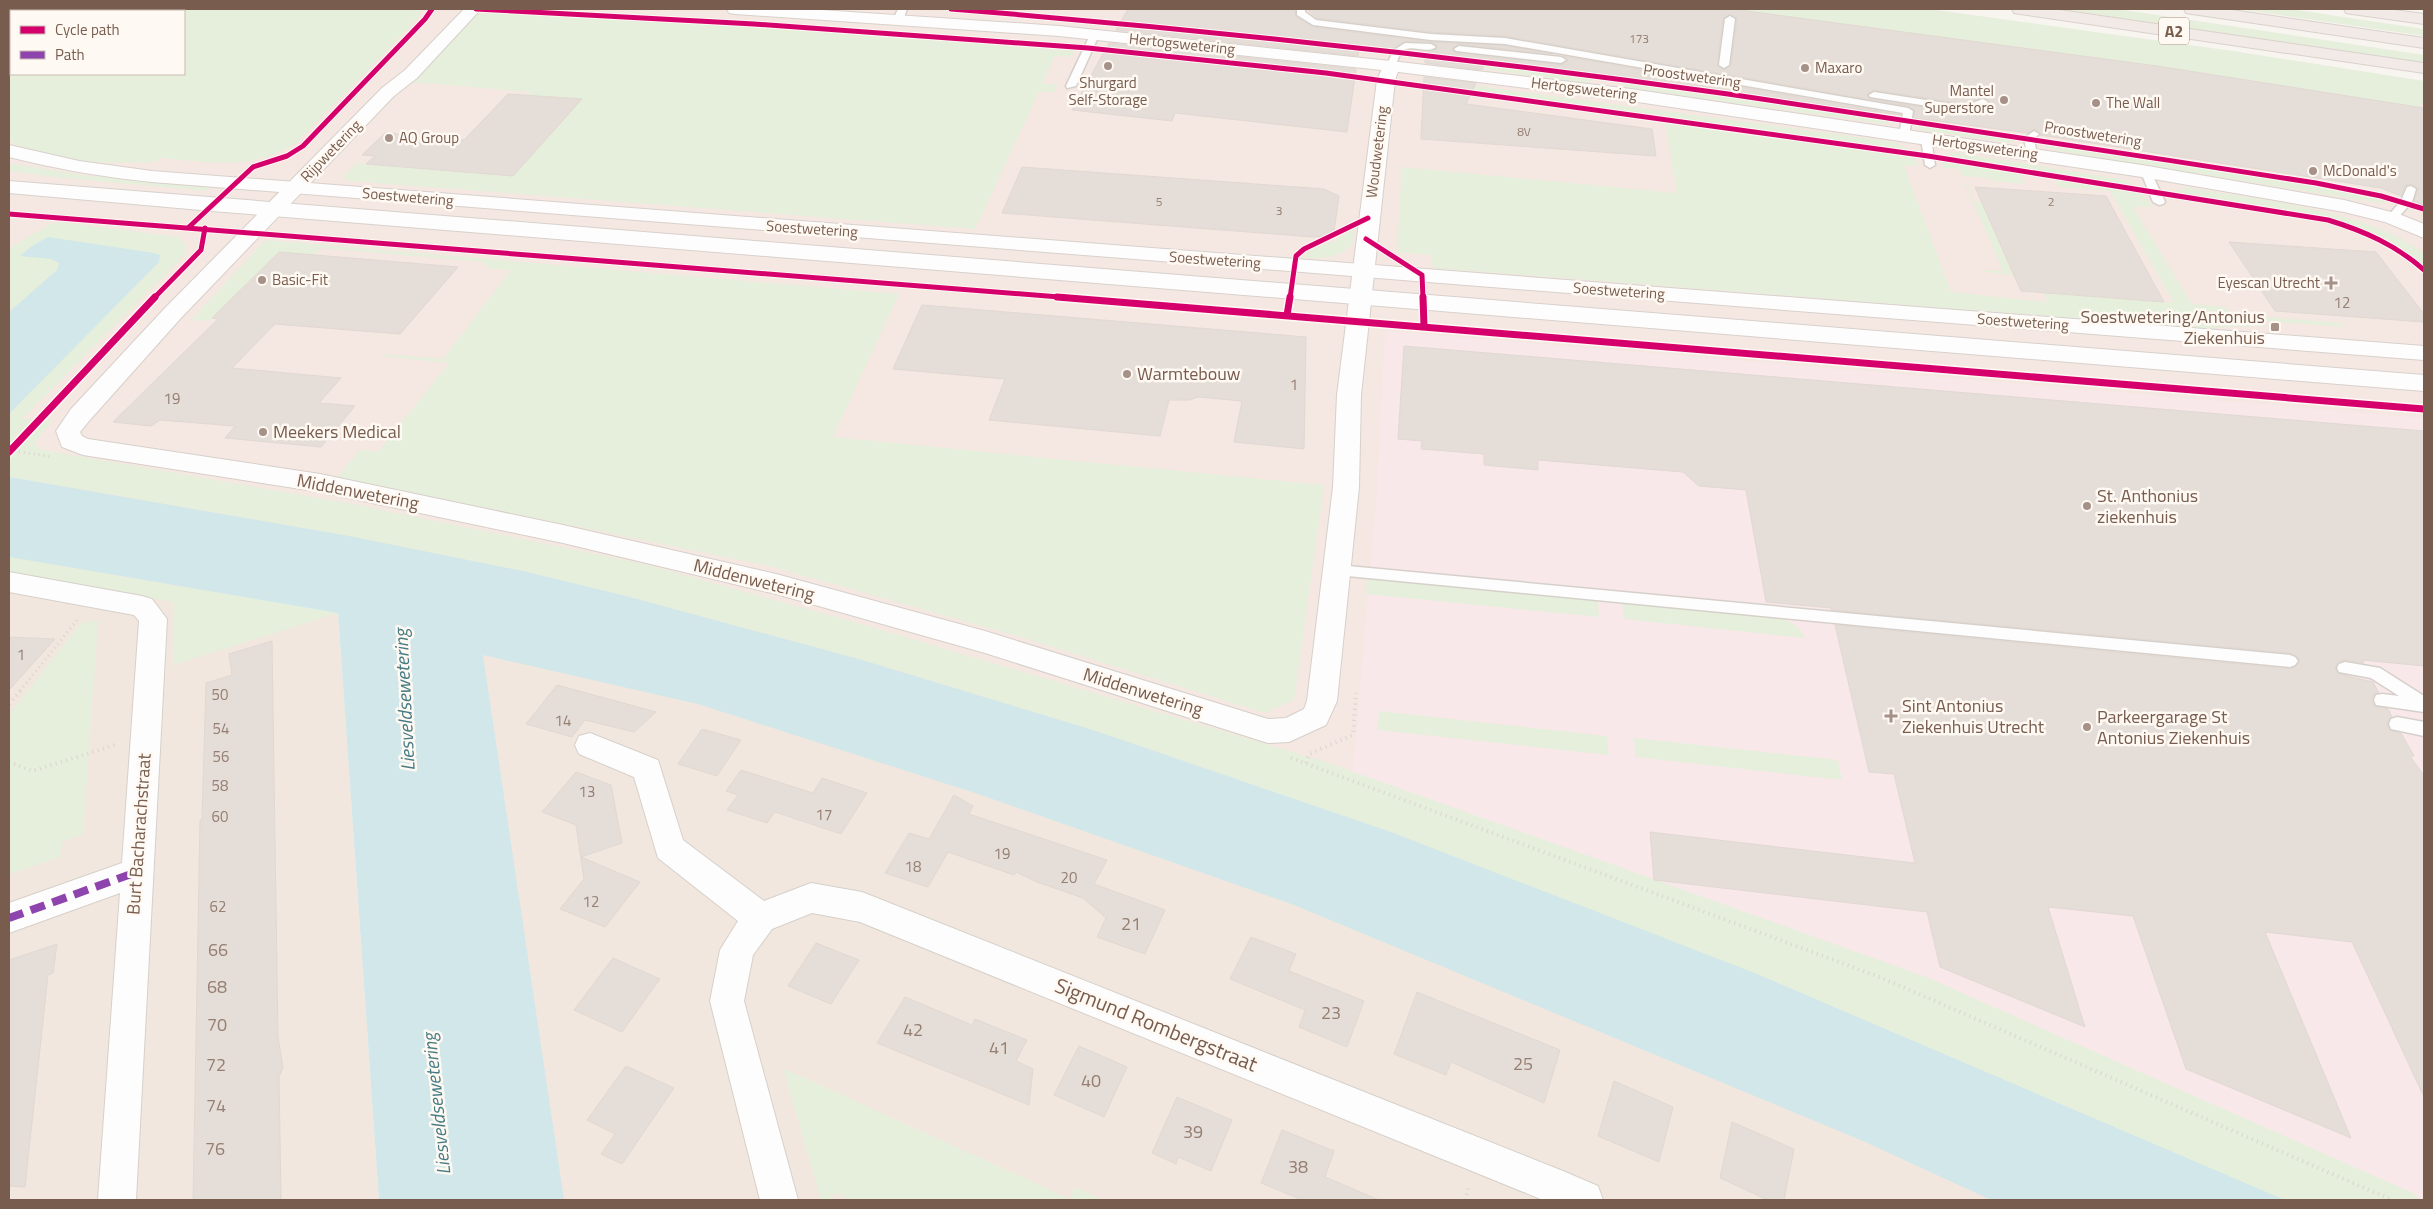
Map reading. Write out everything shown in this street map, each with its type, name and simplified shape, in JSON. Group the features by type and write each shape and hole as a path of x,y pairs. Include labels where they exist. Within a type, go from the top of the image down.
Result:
{"highway":[{"name":"A2","path":"2020,9 2424,68"},
{"name":"A2","path":"2192,9 2424,43"},
{"path":"2352,9 2424,20"}],"street":[{"name":"Rijpwetering","path":"388,92 398,64 451,9"},
{"name":"Rijpwetering","path":"274,210 388,92 411,74 473,9"},
{"name":"Hertogswetering","path":"735,9 900,14 1391,66 1631,95 2032,154 2344,206 2392,218 2424,232"},
{"name":"Woudwetering","path":"1360,298 1386,80 1391,66"},
{"name":"Soestwetering","path":"9,151 43,162 114,172 297,188 2424,353"},
{"name":"Soestwetering","path":"9,187 2424,383"},
{"name":"Middenwetering","path":"274,210 173,314 80,415 68,431 71,441 82,447 320,483 563,534 776,584 985,642 1268,731 1289,730 1316,717 1322,701 1348,463 1350,395 1360,298"},
{"name":"Burt Bacharachstraat","path":"9,582 142,606 153,619 117,1200"},
{"path":"590,745 648,769 669,848 760,918 737,950 727,1001 779,1200"},
{"path":"9,918 137,872"},
{"name":"Sigmund Rombergstraat","path":"760,918 811,898 862,907 1554,1192 1584,1200"}],"lane":[{"path":"1300,11 1313,22 1431,37 1505,41 1908,111 1904,135"},
{"path":"1724,65 1730,19"},
{"path":"1071,86 1094,35"},
{"path":"1391,66 1396,51 1404,45 1482,50 1747,83 1835,90 1966,109 1983,102"},
{"path":"2032,154 2029,138 2034,134"},
{"path":"1926,139 1930,165"},
{"path":"2146,172 2159,202"},
{"path":"2392,218 2406,202 2411,189"},
{"path":"1337,570 2290,661"},
{"path":"2345,668 2374,672 2424,705"},
{"path":"2382,700 2424,705"},
{"path":"2397,724 2424,729"}],"path":[{"path":"11,449 60,459"},
{"path":"9,704 95,599"},
{"path":"9,762 32,771 146,735"},
{"path":"1286,757 1882,978 2392,1200"}],"shaded area":[{"path":"9,9 1869,9 2424,88 2424,1200 1363,808 9,502"},
{"name":"Sint Antonius Ziekenhuis Utrecht","path":"1385,331 2424,418 2424,1200 2285,1200 1391,832 1349,818 1377,490"},
{"path":"9,557 338,613 379,1200 9,1200"},
{"path":"415,615 1376,911 2063,1200 456,1200"}],"green space":[{"path":"413,9 421,11 417,19 296,143 280,152 247,161 213,162 160,158 156,162 119,163 62,158 26,149 9,141 9,35 10,75 185,75 185,10 38,10"},
{"path":"1732,9 1929,9 2233,51 2424,81 2424,104 2419,104 2421,108 2163,68"},
{"path":"2059,9 2117,9 2424,55 2424,63"},
{"path":"2238,9 2290,9 2424,29 2424,36"},
{"path":"488,12 771,28 1074,51 1071,57 1055,56 1042,83 1058,85 1054,92 1039,92 975,229 349,181 343,176 357,163 513,176 527,95 530,92 412,82 475,15"},
{"path":"1462,61 1597,78 1585,83 1461,66"},
{"path":"1618,81 1900,121 1885,124 1628,88"},
{"path":"1456,83 1895,142 1910,151 1455,88"},
{"path":"1665,121 1914,157 1919,166 1904,166 1951,292 2047,302 2044,293 2174,303 2110,191 2059,187 2056,180 2143,193 2152,207 2133,207 2192,304 2226,307 2231,314 2341,323 2345,327 2263,321 2267,326 2201,328 1433,268 1431,255 1397,252 1402,167 1677,193"},
{"path":"1913,123 2014,138 2010,143 1920,130"},
{"path":"2043,142 2349,191 2391,201 2378,203 2053,150 2046,147"},
{"path":"1954,152 2125,180 2137,187 1943,156"},
{"path":"1940,160 2020,174 2025,184 1962,176 1959,169 1943,168"},
{"path":"9,163 90,176 213,185 206,191 53,177 9,171"},
{"path":"1965,183 1967,183 1975,202 1982,203 2013,275 1984,272 1984,270 2003,271"},
{"path":"2184,187 2310,208 2374,227 2402,239 2424,254 2424,265 2398,247 2369,232 2338,221 2272,207 2174,193 2176,190 2184,190"},
{"path":"60,222 179,237 187,247 184,256 22,419 53,419 34,444 43,450 353,504 648,565 865,625 1326,762 1924,976 2413,1193 2421,1200 2281,1200 1391,832 1093,730 862,660 630,597 523,571 349,536 9,477 9,414 159,262 160,256 51,259 59,263 57,270 9,312 9,249 48,225"},
{"path":"1355,227 1353,243 1343,252 1323,258 1303,257 1311,250 1335,241"},
{"path":"265,240 899,294 833,437 1324,485 1294,700 1265,713 1010,634 769,566 337,477 360,450 378,452 449,363 382,356 384,354 443,359 511,270 490,269 483,262 321,248 314,255 280,252 209,321 191,320"},
{"path":"9,557 338,613 173,665 174,602 9,575"},
{"path":"1367,578 1598,600 1599,617 1366,594"},
{"path":"1622,603 1784,619 1797,627 1805,638 1624,619"},
{"path":"98,621 83,834 62,842 60,857 9,874 9,715 81,623"},
{"path":"1379,711 1607,736 1609,755 1377,730"},
{"path":"1634,738 1838,760 1842,780 1635,757"},
{"path":"783,1068 1070,1199 1075,1187 1103,1200 850,1200 836,1193 831,1200 821,1200"}],"water":[{"path":"48,237 154,253 160,255 159,262 9,414 9,312 57,270 59,263 51,259 20,256 32,246"},
{"name":"Liesveldsewetering","path":"9,477 349,536 523,571 630,597 862,660 1093,730 1391,832 1757,974 2285,1200 1991,1200 1863,1141 1294,905 978,794 698,704 483,655 564,1200 379,1200 338,613 9,557"}],"building":[{"path":"1128,9 1295,9 1296,17 1313,27 1431,42 1405,41 1392,50 1360,46 1358,56 1116,30"},
{"name":"The Wall","path":"1307,9 1732,9 2157,66 2424,108 2424,205 2414,201 2418,188 2412,184 2405,186 2401,196 2381,188 2040,135 2035,129 2028,133 1914,118 1915,110 1908,106 1505,36 1431,32 1317,18","holes":["1731,14 1737,19 1731,65 1723,70 1717,65 1723,19","1874,90 1965,104 1984,97 1990,103 1966,114 1870,99 1867,94"]},
{"path":"1431,42 1505,46 1553,54 1459,44 1452,49 1456,53 1561,65 1568,61 1563,56 1901,115 1486,60 1482,70 1425,63 1425,54 1406,52 1428,52 1437,49 1437,45"},
{"path":"1109,43 1356,69 1347,132 1175,113 1172,121 1072,110"},
{"path":"1424,77 1476,83 1466,104 1652,129 1656,156 1421,139"},
{"path":"508,94 582,99 513,176 366,164 375,156 362,155 385,133 464,140"},
{"path":"1022,167 1324,189 1339,196 1334,231 1324,236 1313,237 1002,213"},
{"path":"1975,187 2106,196 2164,302 2021,291"},
{"path":"2229,242 2376,252 2424,314 2424,322 2275,311"},
{"path":"279,252 458,267 400,334 275,324 232,368 341,378 319,403 355,406 321,447 225,438 235,426 160,420 151,426 113,422 218,319 212,318"},
{"name":"Warmtebouw","path":"922,305 1306,337 1304,449 1234,442 1242,401 1198,397 1190,400 1169,400 1160,436 989,420 1005,379 893,369"},
{"path":"1404,346 2424,431 2424,666 2362,660 2364,663 2345,660 2338,662 2335,667 2339,674 2373,682 2379,693 2374,694 2372,699 2374,706 2388,709 2392,717 2387,723 2389,730 2401,733 2414,756 2410,756 2424,776 2424,1097 2352,942 2265,932 2351,1138 2186,1069 2133,916 2048,907 2085,1027 1940,967 1927,912 1654,880 1650,832 1915,863 1894,774 1869,772 1835,625 2290,669 2296,666 2300,660 2290,653 1831,610 1831,608 1766,602 1746,490 1699,486 1683,472 1538,460 1538,470 1484,465 1484,454 1421,449 1422,441 1398,439"},
{"path":"9,637 55,639 9,690"},
{"path":"272,641 278,1037 283,1068 279,1077 281,1200 193,1200 200,820 202,819 206,683 232,675 229,654"},
{"path":"557,685 656,712 634,732 585,720 572,737 526,724"},
{"path":"702,729 741,740 717,776 678,764"},
{"path":"741,770 813,793 822,778 867,793 841,834 775,812 767,823 727,810 738,795 726,791"},
{"path":"576,772 611,785 622,843 581,857 640,882 605,927 560,909 584,879 576,825 542,812"},
{"path":"954,795 973,806 969,814 1107,860 1094,884 1165,910 1145,954 1097,937 1106,918 1083,898 1037,882 1016,872 1014,875 948,852 928,887 885,873 909,833 929,839"},
{"path":"1251,937 1296,954 1289,971 1364,1001 1347,1047 1299,1027 1305,1010 1230,979"},
{"path":"816,943 859,960 831,1004 788,986"},
{"path":"57,944 53,973 48,975 25,1187 9,1186 9,960"},
{"path":"613,958 660,979 622,1032 574,1010"},
{"path":"1417,992 1560,1050 1544,1103 1451,1062 1446,1075 1394,1054"},
{"path":"905,997 972,1025 975,1019 1027,1040 1016,1061 1033,1069 1029,1105 877,1043"},
{"path":"1079,1046 1127,1067 1104,1117 1054,1095"},
{"path":"626,1066 674,1088 622,1164 601,1154 615,1134 587,1120"},
{"path":"1614,1081 1673,1107 1659,1162 1598,1136"},
{"path":"1177,1097 1232,1120 1211,1171 1178,1157 1176,1164 1152,1153"},
{"path":"1732,1122 1794,1149 1784,1200 1768,1200 1720,1178"},
{"path":"1282,1130 1334,1151 1325,1177 1379,1200 1302,1200 1261,1183"}],"marked path":[{"path":"9,918 137,872"}],"cycle path":[{"path":"189,227 253,167 287,156 303,146 425,19 432,9"},
{"path":"476,9 754,24 1088,48 1326,73 1445,88 1928,156 2328,220 2391,245 2403,252 2424,270"},
{"name":"Proostwetering","path":"951,9 1210,31 1339,45 1726,94 1983,131 2316,183 2381,196 2424,209"},
{"path":"9,214 1287,315 2424,409"},
{"path":"1287,315 1296,256 1304,249 1328,239 1348,226 1368,218"},
{"path":"9,452 201,250 204,241 202,235 205,228"},
{"path":"1366,239 1422,275 1424,326"}],"place":[{"name":"Shurgard Self-Storage","path":"1108,66"},
{"name":"Maxaro","path":"1805,68"},
{"name":"Mantel Superstore","path":"2004,100"},
{"name":"The Wall","path":"2096,103"},
{"name":"AQ Group","path":"389,138"},
{"name":"McDonald's","path":"2313,171"},
{"name":"Basic-Fit","path":"262,280"},
{"name":"Eyescan Utrecht","path":"2331,283"},
{"name":"Soestwetering/Antonius Ziekenhuis","path":"2275,327"},
{"name":"Warmtebouw","path":"1127,374"},
{"name":"Meekers Medical","path":"263,432"},
{"name":"St. Anthonius ziekenhuis","path":"2087,506"},
{"name":"Sint Antonius Ziekenhuis Utrecht","path":"1891,716"},
{"name":"Parkeergarage St Antonius Ziekenhuis","path":"2087,727"}]}
